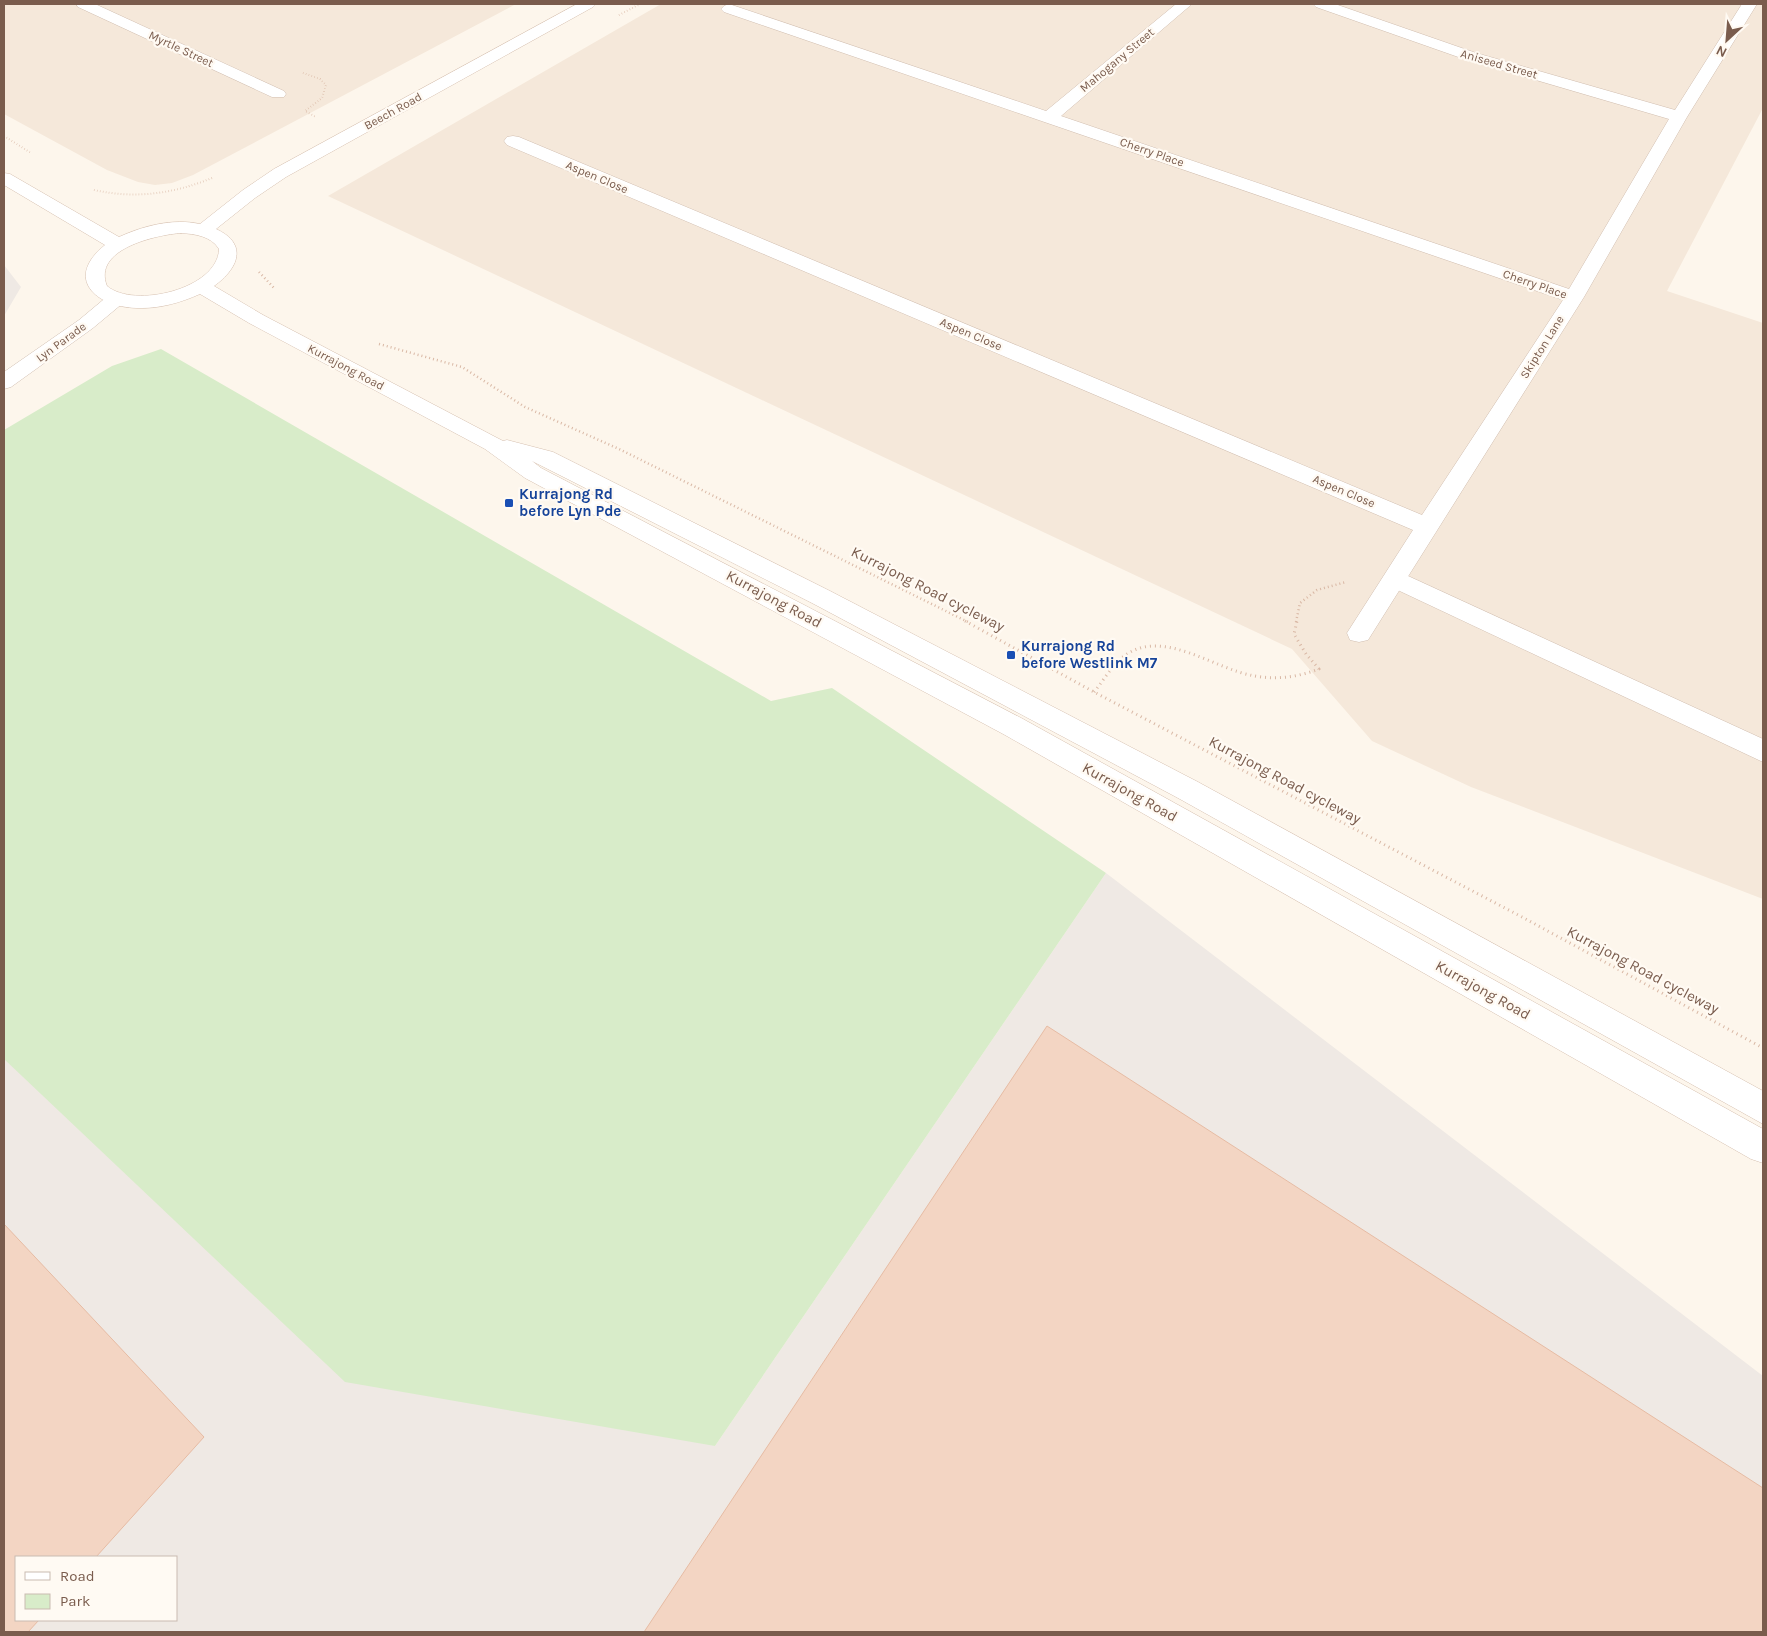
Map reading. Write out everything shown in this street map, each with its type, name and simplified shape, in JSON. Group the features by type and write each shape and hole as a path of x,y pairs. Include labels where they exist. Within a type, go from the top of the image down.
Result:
{"street":[{"name":"Myrtle Street","path":"83,4 278,94"},
{"name":"Beech Road","path":"204,230 249,194 280,173 588,4"},
{"path":"1156,4 1179,7"},
{"name":"Aniseed Street","path":"1321,4 1470,56 1679,116"},
{"name":"Skipton Lane","path":"1359,633 1574,297 1679,116 1749,4"},
{"name":"Mahogany Street","path":"1049,117 1179,7"},
{"name":"Cherry Place","path":"729,9 1574,297"},
{"name":"Aspen Close","path":"514,141 1428,527"},
{"path":"4,178 118,245"},
{"path":"181,227 204,230 220,238 228,250 224,264 211,279 201,286 178,296 152,301 127,301 106,295 100,289 94,275 101,260 118,245 142,234 181,227"},
{"name":"Kurrajong Road","path":"201,286 311,349 493,444 533,473 1014,727 1763,1147"},
{"name":"Lyn Parade","path":"4,382 86,324 116,299"},
{"name":"Kurrajong Road","path":"493,444 545,457 830,601 1188,790 1763,1108"},
{"path":"1395,579 1763,750"}],"path":[{"path":"4,136 35,155"},
{"path":"90,188 112,194 149,195 187,189 217,176"},
{"path":"255,265 262,277 277,290"},
{"name":"Kurrajong Road cycleway","path":"370,341 462,367 525,407 619,449 902,588 1030,654 1094,692 1522,917 1763,1048"},
{"path":"1094,692 1127,655 1143,647 1164,646 1245,674 1276,679 1301,676 1319,669 1306,654 1294,634 1300,603 1317,590 1345,583 1350,578"}],"shaded area":[{"path":"4,4 516,4 193,175 172,183 155,185 138,182 107,170 4,114"},
{"path":"661,4 1763,4 1763,108 1667,291 1763,323 1763,899 1471,787 1372,741 1292,649 328,196"},
{"path":"4,265 21,287 4,316"},
{"path":"1106,873 1763,1376 1763,1632 4,1632 4,1040 715,1446"}],"green space":[{"path":"161,349 771,701 832,688 1106,873 715,1446 345,1382 4,1059 4,430 112,366"}],"building":[{"path":"1047,1026 1763,1488 1763,1632 644,1632"},
{"path":"4,1224 204,1437 97,1556 15,1556 15,1621 38,1621 28,1632 4,1632"}],"place":[{"name":"Kurrajong Rd before Lyn Pde","path":"509,503"},
{"name":"Kurrajong Rd before Westlink M7","path":"1011,655"}]}
